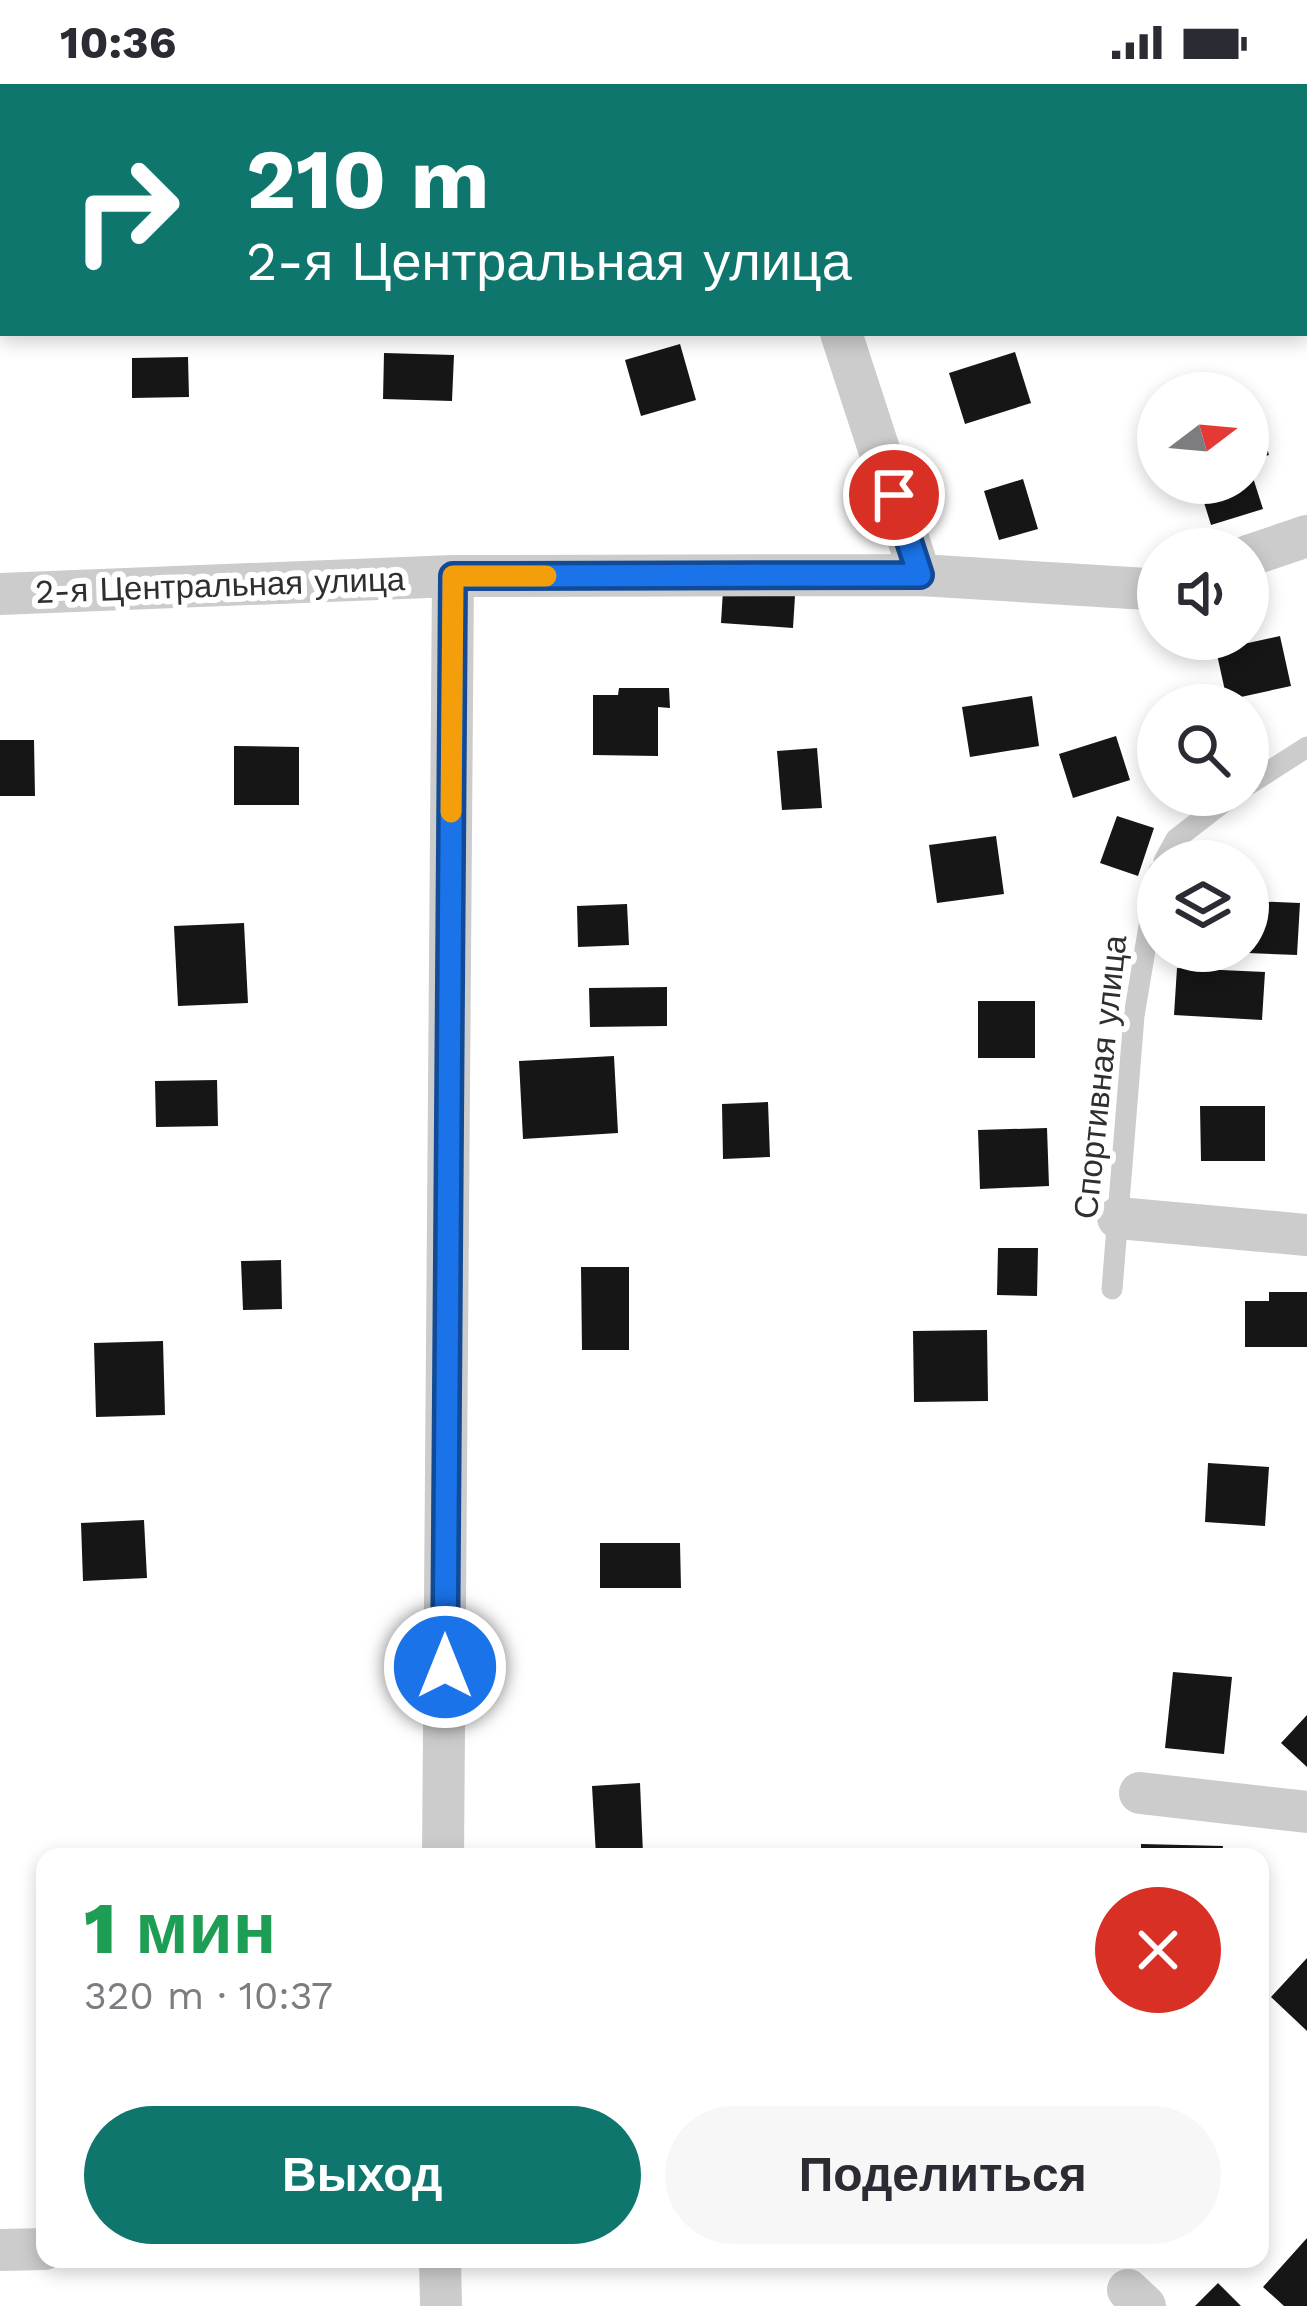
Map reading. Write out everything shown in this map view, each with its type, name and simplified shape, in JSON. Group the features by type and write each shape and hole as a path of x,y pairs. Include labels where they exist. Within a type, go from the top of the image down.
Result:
{"street":[{"path":"842,336 920,575"},
{"path":"1269,549 1307,536"},
{"name":"2-я Центральная улица","path":"0,594 453,576 920,575 1137,589"},
{"path":"443,1848 453,576"},
{"path":"1118,1218 1307,1235"},
{"path":"1140,1793 1307,1812"},
{"path":"0,2250 36,2249"},
{"path":"440,2268 441,2306"}],"lane":[{"path":"1269,771 1307,747"},
{"path":"1175,840 1206,816"},
{"name":"Спортивная улица","path":"1112,1289 1142,972"}],"building":[{"path":"680,344 696,400 641,416 625,360"},
{"path":"1015,352 1031,403 965,424 949,373"},
{"path":"384,353 454,355 452,401 383,399"},
{"path":"188,357 189,397 132,398 132,358"},
{"path":"1023,479 1038,529 999,540 984,491"},
{"path":"1204,504 1261,504 1263,509 1211,525"},
{"path":"723,590 795,596 793,628 721,623"},
{"path":"1280,636 1291,686 1269,691 1269,684 1223,684 1218,660 1269,660 1269,638"},
{"path":"619,688 669,688 670,708 658,707 658,756 593,755 593,695 618,695"},
{"path":"1032,696 1039,746 970,757 962,707"},
{"path":"1116,736 1130,780 1073,798 1059,754"},
{"path":"0,740 34,740 35,796 0,796"},
{"path":"234,746 299,747 299,805 234,805"},
{"path":"817,748 822,808 782,810 777,751"},
{"path":"1117,816 1154,828 1150,840 1137,840 1137,876 1100,863"},
{"path":"996,836 1004,894 937,903 929,845"},
{"path":"1269,902 1300,903 1297,955 1269,954"},
{"path":"627,904 629,945 578,947 577,906"},
{"path":"244,923 248,1003 178,1006 174,926"},
{"path":"1177,972 1265,972 1262,1020 1174,1015"},
{"path":"667,987 667,1026 590,1027 589,988"},
{"path":"978,1001 1035,1001 1035,1058 978,1058"},
{"path":"614,1056 618,1133 523,1139 519,1061"},
{"path":"217,1080 218,1126 156,1127 155,1081"},
{"path":"768,1102 770,1157 723,1159 722,1104"},
{"path":"1200,1106 1265,1106 1265,1161 1201,1161"},
{"path":"1047,1128 1049,1186 980,1189 978,1130"},
{"path":"998,1248 1038,1248 1037,1296 997,1295"},
{"path":"281,1260 282,1309 243,1310 241,1261"},
{"path":"581,1267 629,1267 629,1350 582,1350"},
{"path":"1269,1292 1307,1292 1307,1347 1245,1347 1245,1301 1269,1301"},
{"path":"987,1330 988,1401 914,1402 913,1331"},
{"path":"163,1341 165,1415 96,1417 94,1343"},
{"path":"1208,1463 1269,1467 1265,1526 1205,1522"},
{"path":"144,1520 147,1578 83,1581 81,1523"},
{"path":"600,1543 680,1543 681,1588 600,1588"},
{"path":"1173,1672 1232,1677 1224,1754 1165,1748"},
{"path":"1307,1715 1307,1767 1281,1743"},
{"path":"640,1783 643,1848 596,1848 592,1786"},
{"path":"1141,1844 1223,1846 1223,1848 1141,1848"},
{"path":"1307,1958 1307,2031 1271,1997"},
{"path":"1307,2238 1307,2306 1284,2306 1263,2287"},
{"path":"1218,2283 1241,2306 1195,2306"}],"slow traffic":[{"path":"451,812 453,576 546,576"}],"route":[{"path":"445,1667 453,576 920,575 894,495"}]}
